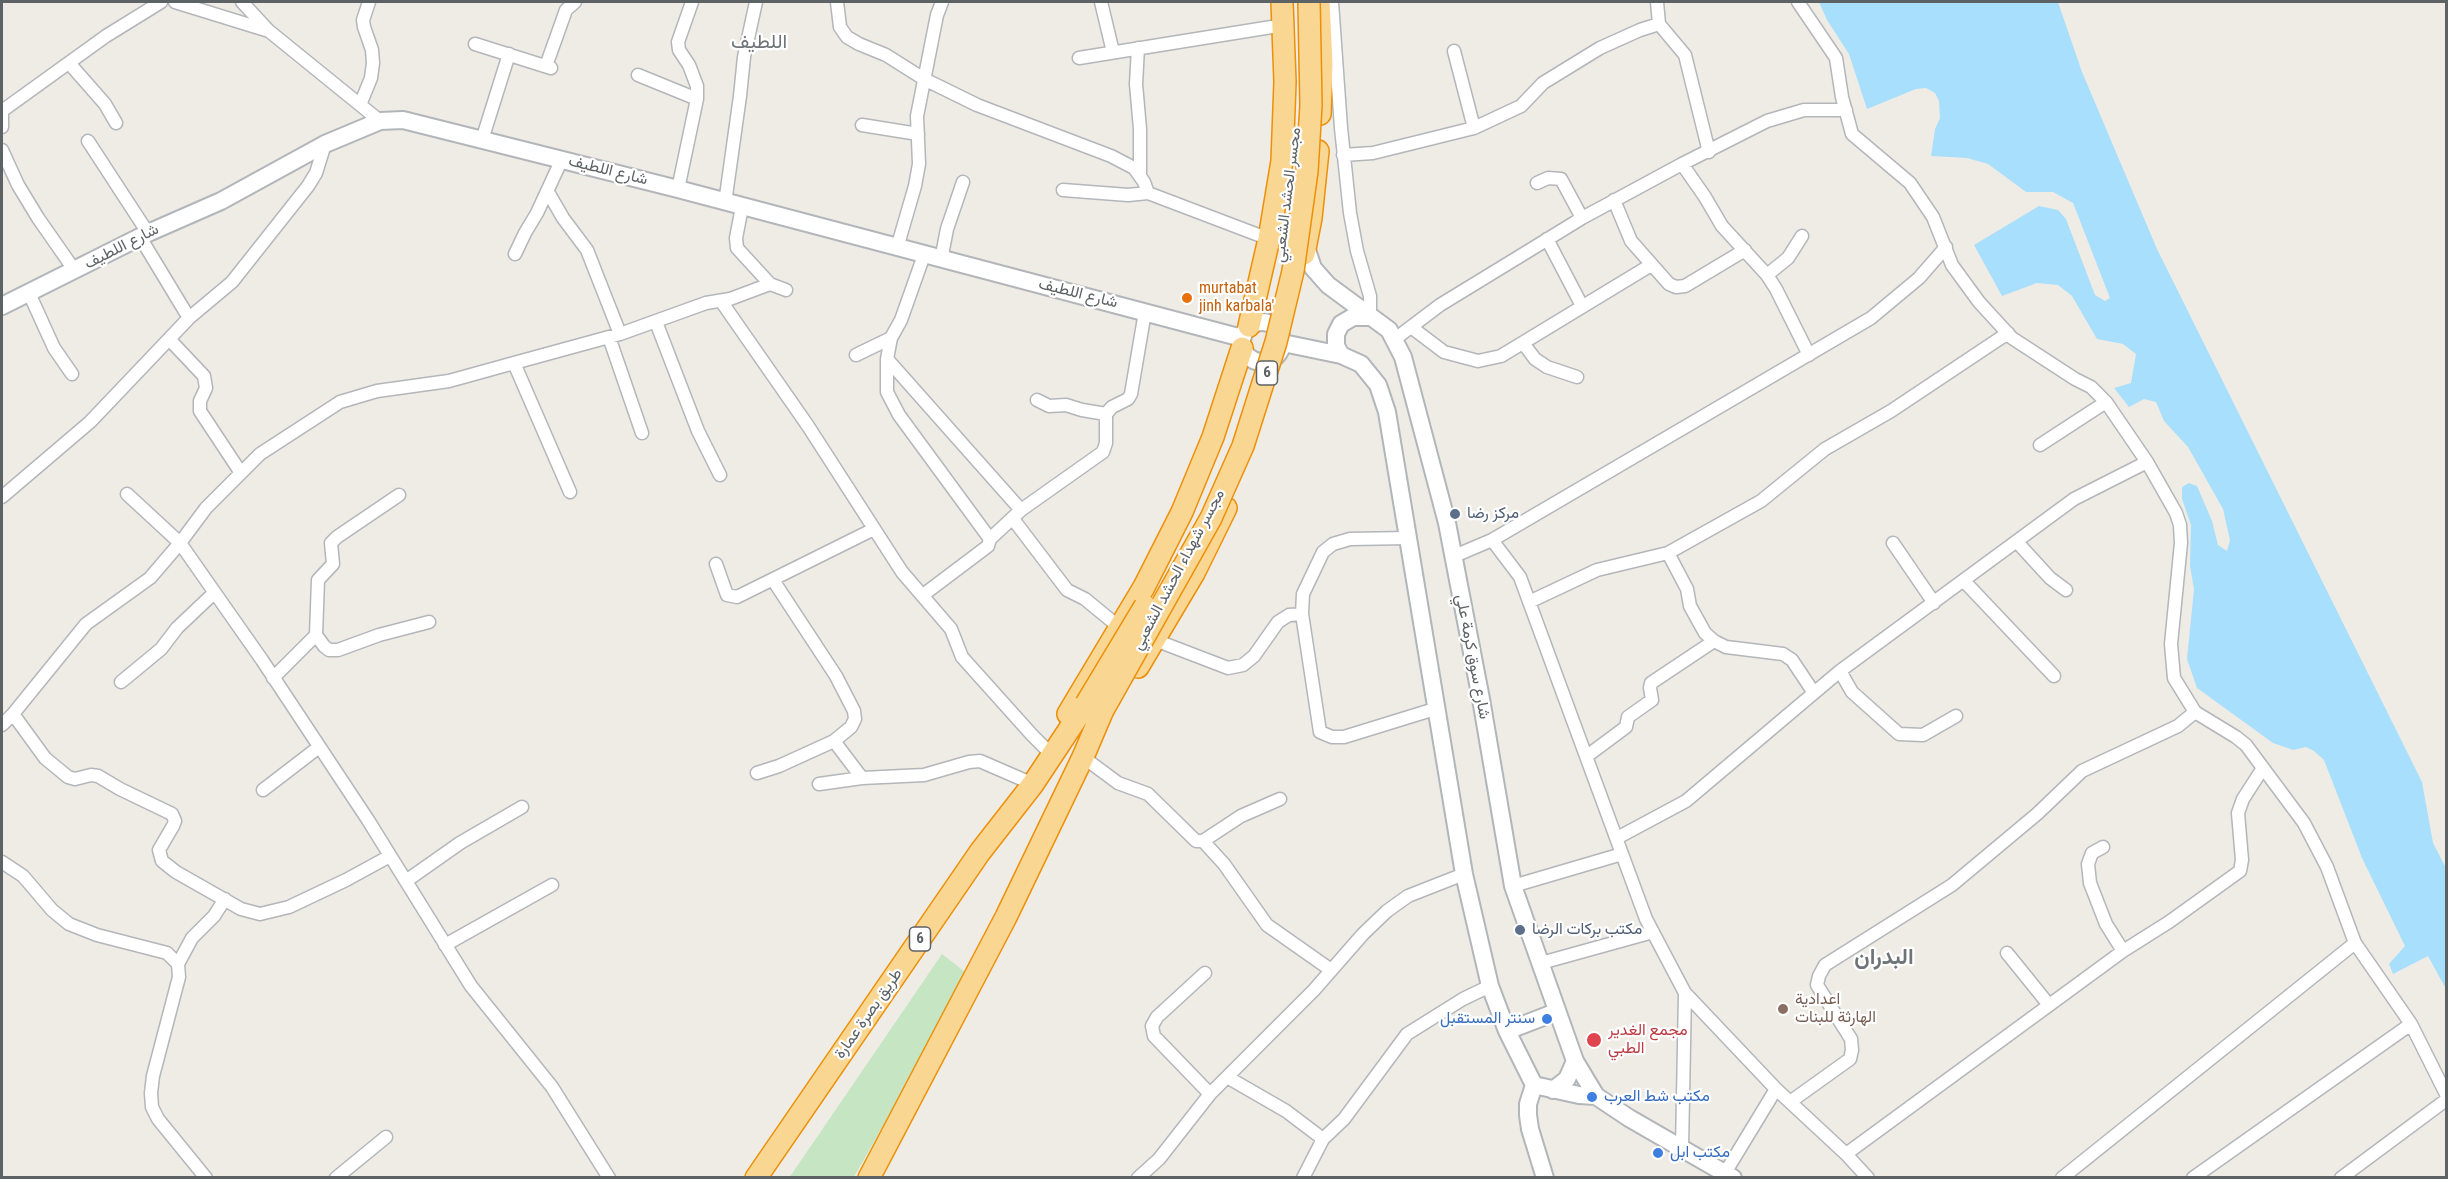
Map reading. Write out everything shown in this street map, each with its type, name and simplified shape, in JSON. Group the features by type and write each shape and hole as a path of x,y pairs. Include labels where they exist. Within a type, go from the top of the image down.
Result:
{"highway":[{"path":"1052,754 1054,735 1144,587 1182,512 1213,437 1244,338 1269,239 1282,161 1285,82 1282,2"},
{"name":"مجسر الحشد الشعبي","path":"1094,707 1178,552 1216,473 1244,405 1281,263 1289,208 1297,113 1298,2"},
{"name":"مجسر شهداء الحشد الشعبي","path":"1094,707 1210,518 1243,446 1276,342 1293,270 1307,171 1311,105 1309,2"},
{"path":"1083,756 1199,564 1248,461 1293,304 1306,247 1319,143 1322,64 1319,2"},
{"path":"1264,261 1266,267 1276,276 1290,277 1301,269"},
{"name":"طريق بصرة عمارة","path":"756,1178 980,852 1033,784 1052,754 1094,707"},
{"name":"6","path":"869,1178 1006,917 1083,756 1094,707"}],"main road":[{"name":"شارع اللطيف","path":"2,306 144,235 221,201 326,144 380,121 403,120 678,189 1244,338"},
{"name":"شارع سوق كرمة علي","path":"1306,247 1313,268 1328,285 1389,330 1403,357 1447,523 1514,886 1556,1012 1575,1061 1596,1096"},
{"path":"1341,356 1336,346 1336,334 1341,324 1353,317 1370,316"},
{"path":"1264,321 1272,323 1280,345 1268,361 1253,360 1244,338 1264,321"},
{"path":"1280,345 1341,356 1361,364 1378,385 1387,412 1464,874 1490,986 1507,1031 1534,1085 1528,1104 1528,1115 1545,1178"},
{"path":"1507,1031 1556,1012"},
{"path":"1553,1090 1568,1079 1575,1061"},
{"path":"1534,1085 1596,1096 1729,1175"}],"street":[{"path":"2,127 2,113 112,31 161,2"},
{"path":"175,2 269,31"},
{"path":"242,2 269,31 380,121"},
{"path":"253,13 261,2"},
{"path":"360,105 371,78 373,63 372,50 363,20 369,2"},
{"path":"476,44 549,67 570,6 555,2"},
{"path":"678,189 697,99 697,86 678,42 692,2"},
{"path":"725,203 744,57 756,2"},
{"path":"837,2 840,27 847,37 886,55 924,79 998,114 1111,156 1134,168 1148,193"},
{"path":"897,248 915,186 919,164 917,116 937,15 942,2"},
{"path":"1101,2 1113,52"},
{"path":"1332,2 1343,155 1355,241 1370,297 1370,316"},
{"path":"1657,2 1659,24 1684,55 1709,152"},
{"path":"1798,2 1836,58 1852,134 1910,183 1933,217 1952,265 1963,281 2008,333 2075,379 2091,387 2106,402 2147,462 2180,525 2181,543 2171,644 2171,666 2179,689 2195,712 2236,737 2263,768 2304,823 2327,867 2355,943 2411,1024 2446,1094"},
{"path":"1343,155 1373,153 1474,128 1521,106 1544,83 1600,48 1659,24"},
{"path":"1079,58 1284,25"},
{"path":"1138,48 1136,84 1140,129 1140,176"},
{"path":"1454,51 1474,128"},
{"path":"482,140 509,54"},
{"path":"69,63 105,104 116,123"},
{"path":"638,75 697,99"},
{"path":"1395,339 1440,305 1581,218 1682,164 1776,118 1804,110 1846,110"},
{"path":"862,125 918,134"},
{"path":"88,141 144,235 189,318"},
{"path":"2,497 90,422 189,318 237,276 308,186 319,166 326,144"},
{"path":"2,150 18,185 75,271"},
{"path":"515,254 548,192 562,159"},
{"path":"1682,164 1722,226 1767,275 1809,355"},
{"path":"1537,183 1548,178 1561,179 1581,218"},
{"path":"941,260 947,229 963,183"},
{"path":"1063,190 1128,195 1148,193 1269,239"},
{"path":"548,192 562,218 587,250 642,432"},
{"path":"1614,200 1631,241 1650,265 1669,284 1676,287 1685,286 1745,250"},
{"path":"742,207 736,238 737,248 770,284 786,290"},
{"path":"1767,275 1788,258 1802,236"},
{"path":"1547,239 1582,306"},
{"path":"1452,557 1492,540 1870,318 1919,278 1946,247"},
{"path":"924,255 901,320 891,338 887,359 887,392 899,415 990,539"},
{"path":"1411,327 1444,352 1478,361 1501,356 1650,265"},
{"path":"2,725 86,624 150,578 206,508 260,454 339,402 377,391 449,381 614,336 706,303 721,301 770,284"},
{"path":"29,293 54,348 72,374"},
{"path":"721,301 808,426 902,572 951,629 962,657 1052,754"},
{"path":"923,595 988,546 990,539 1017,514 1103,452 1106,443 1106,414 1112,407 1128,399 1131,394 1145,312"},
{"path":"656,322 698,431 720,476"},
{"path":"1529,602 1596,570 1668,553 1761,501 1825,449 1891,411 2008,333"},
{"path":"856,355 891,338"},
{"path":"169,339 204,375 206,388 200,401 200,411 241,473"},
{"path":"1523,343 1535,359 1547,367 1577,377"},
{"path":"887,359 1017,514 1067,590 1085,599 1119,627"},
{"path":"514,363 570,492"},
{"path":"1037,400 1049,406 1066,405 1106,414"},
{"path":"2040,445 2106,402"},
{"path":"1617,838 1686,801 1840,671 2074,499 2147,462"},
{"path":"127,494 180,543 319,747 471,986 552,1087 609,1178"},
{"path":"399,495 331,543 333,564 318,580 316,635 329,650 338,650 379,635 429,622"},
{"path":"716,564 727,595 736,597 874,529"},
{"path":"1408,538 1350,540 1333,544 1323,552 1303,594 1302,614 1320,732 1332,737 1344,737 1438,708"},
{"path":"1492,540 1520,577 1622,854 1653,932 1685,993 1776,1089 1846,1154 1868,1178"},
{"path":"2017,542 2050,578 2066,590"},
{"path":"1893,543 1934,603"},
{"path":"1668,553 1687,590 1690,606 1704,633 1726,647 1783,654 1792,660 1814,693"},
{"path":"758,773 834,741 851,727 855,719 854,711 836,676 773,580"},
{"path":"1964,581 2054,676"},
{"path":"122,682 161,649 177,628 214,592"},
{"path":"1155,640 1228,668 1243,665 1254,656 1278,622 1289,615 1302,614"},
{"path":"273,678 316,635"},
{"path":"1587,756 1626,727 1628,717 1652,700 1651,683 1714,641"},
{"path":"1840,671 1852,692 1899,734 1923,735 1956,716"},
{"path":"1790,1102 1850,1059 1851,1039 1818,985 1819,975 1825,965 1952,885 2037,814 2082,771 2178,726 2195,712"},
{"path":"13,714 45,758 68,777 75,779 91,775 98,776 172,814 175,820 173,826 159,850 162,861 176,872 242,909 260,914 289,907 390,856"},
{"path":"834,741 862,778"},
{"path":"263,790 319,747"},
{"path":"1083,756 1118,783 1148,794 1196,842 1203,841 1241,816 1280,799"},
{"path":"819,784 862,778 924,775 980,761 1033,784"},
{"path":"1846,1154 2123,951 2169,922 2240,871 2242,860 2238,813 2240,805 2263,768"},
{"path":"406,881 460,843 522,807"},
{"path":"1203,841 1224,864 1267,925 1331,970"},
{"path":"2103,847 2092,853 2088,864 2090,883 2106,924 2123,951"},
{"path":"1514,886 1622,854"},
{"path":"2,862 23,876 52,910 69,924 96,935 167,954 178,964"},
{"path":"1138,1178 1159,1159 1210,1094 1387,910 1408,896 1464,874"},
{"path":"445,945 552,885"},
{"path":"206,1178 158,1119 152,1107 153,1076 179,977 178,964 192,938 214,916 225,899"},
{"path":"1541,963 1653,932"},
{"path":"2062,1178 2355,943"},
{"path":"2007,953 2049,1005"},
{"path":"1205,973 1156,1017 1152,1026 1154,1036 1210,1094"},
{"path":"1303,1178 1323,1139 1344,1119 1407,1034 1463,999 1490,986"},
{"path":"1682,1148 1685,993"},
{"path":"2193,1178 2411,1024"},
{"path":"1227,1077 1286,1111 1323,1139"},
{"path":"1729,1175 1776,1089"},
{"path":"2341,1178 2446,1100"},
{"path":"336,1178 386,1137"}],"green space":[{"path":"942,954 969,975 854,1177 789,1178"}],"water":[{"path":"1819,2 2058,2 2082,72 2157,249 2422,782 2433,843 2446,868 2446,989 2428,956 2393,974 2389,964 2405,946 2362,858 2324,760 2306,747 2293,750 2273,743 2197,688 2187,659 2194,589 2190,566 2191,525 2182,499 2182,487 2189,483 2197,486 2212,521 2218,545 2227,551 2230,540 2223,509 2188,447 2164,421 2156,402 2144,399 2129,407 2114,388 2131,383 2136,354 2123,344 2097,339 2072,296 2058,285 2037,283 2002,296 1974,245 2039,206 2058,210 2066,219 2095,295 2105,301 2110,298 2073,203 2053,192 2026,192 1988,164 1967,158 1931,156 1935,129 1940,118 1939,101 1935,93 1926,88 1916,89 1867,109 1849,54 1827,20"}],"place":[{"name":"murtabat jinh karbala'","path":"1187,298"},
{"name":"مركز رضا","path":"1455,514"},
{"name":"مكتب بركات الرضا","path":"1520,930"},
{"name":"اعدادية الهارثة للبنات","path":"1783,1009"},
{"name":"سنتر المستقبل","path":"1547,1019"},
{"name":"مجمع الغدير الطبي","path":"1594,1040"},
{"name":"مكتب شط العرب","path":"1592,1097"},
{"name":"مكتب ابل","path":"1658,1153"}],"district":[{"name":"اللطيف","path":"759,43"},
{"name":"البدران","path":"1884,958"}]}
